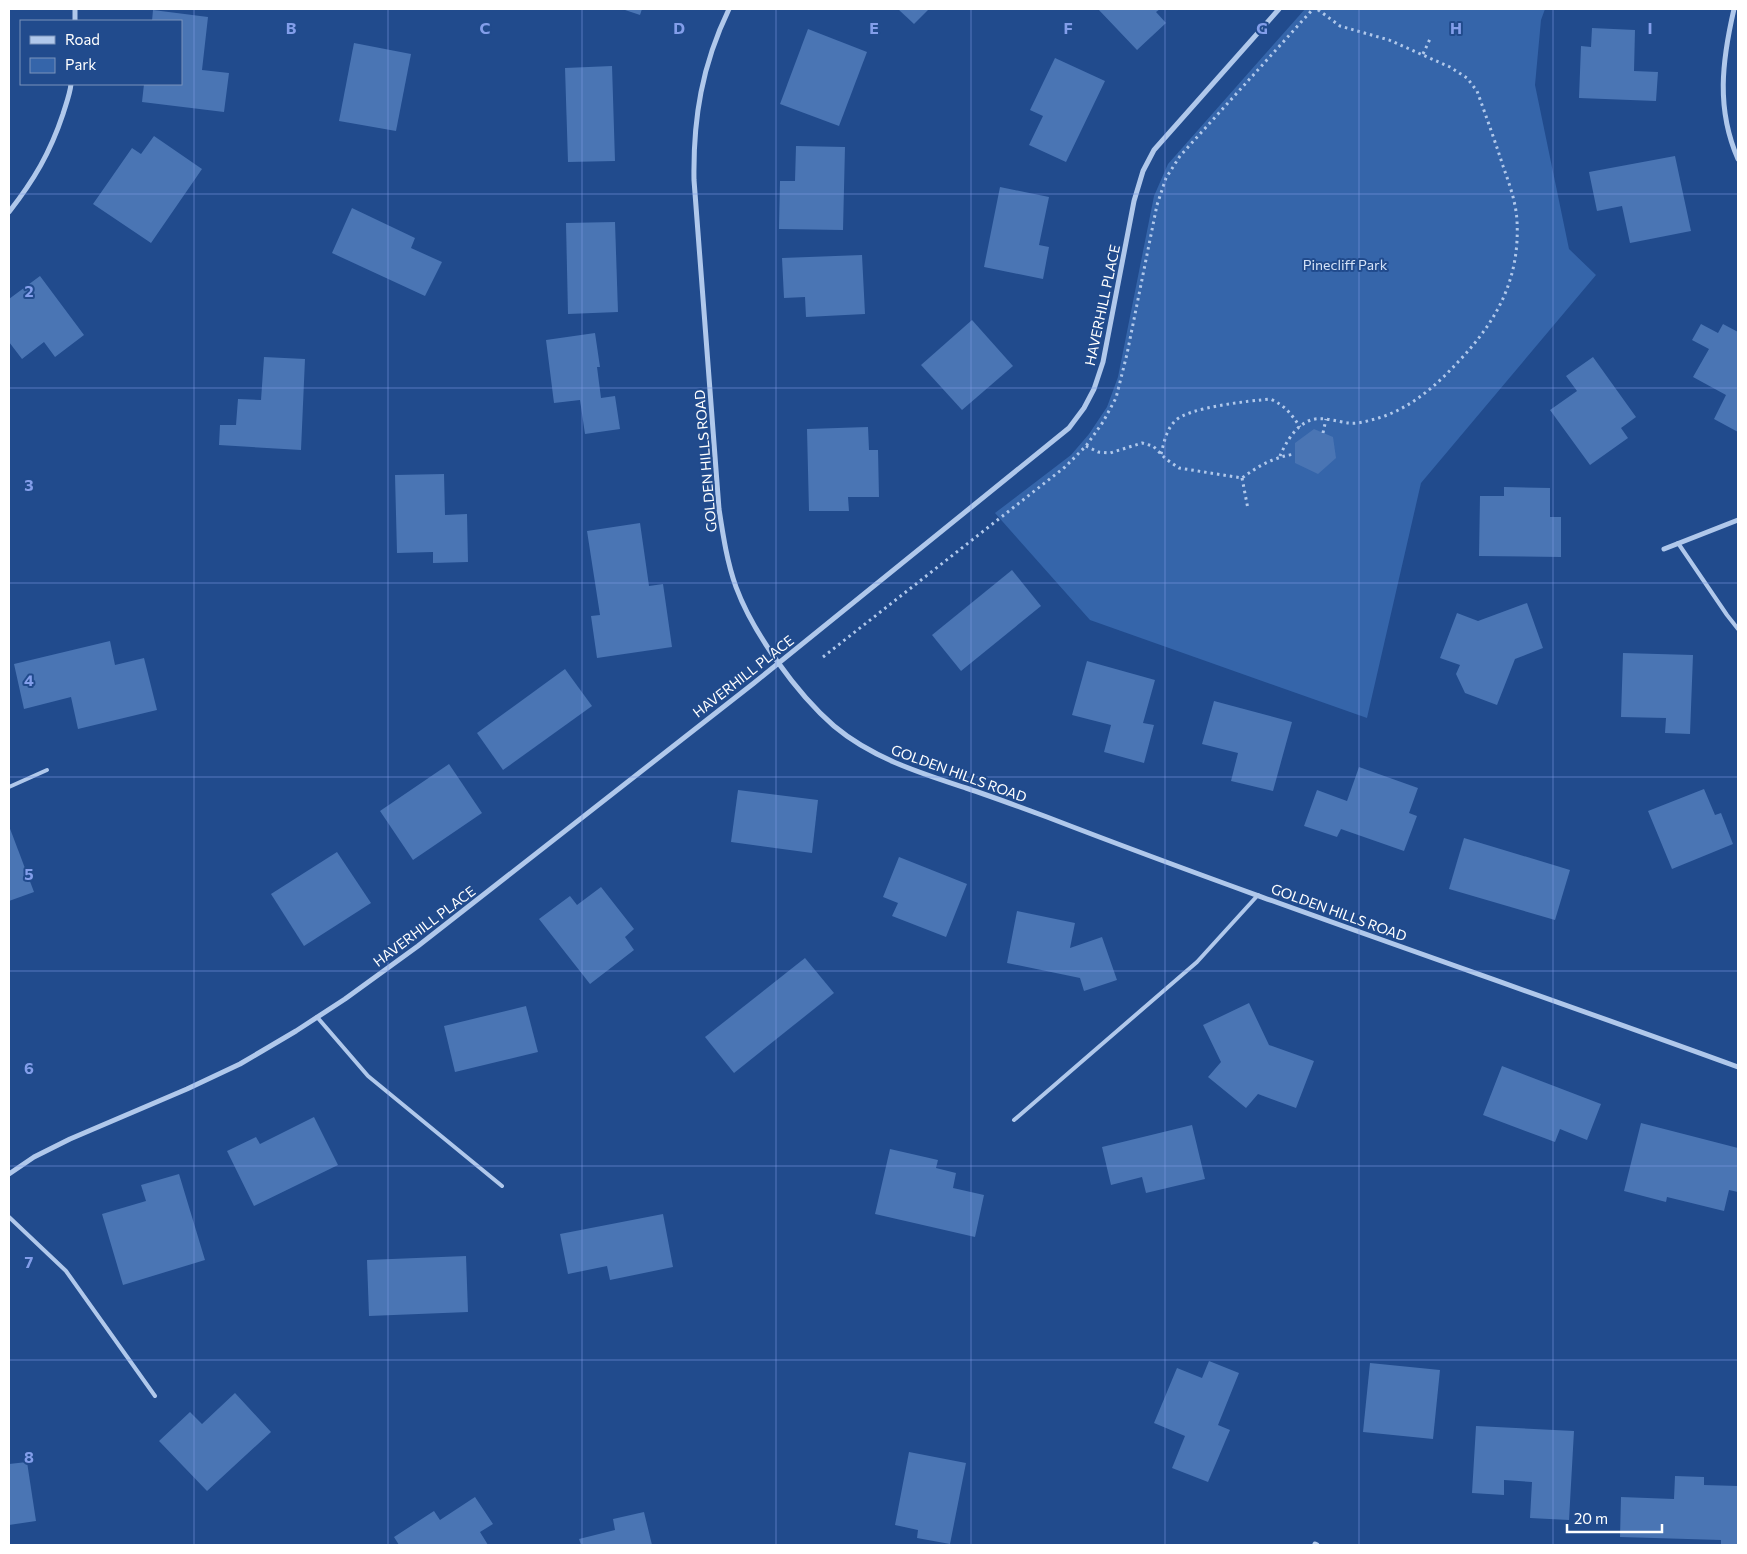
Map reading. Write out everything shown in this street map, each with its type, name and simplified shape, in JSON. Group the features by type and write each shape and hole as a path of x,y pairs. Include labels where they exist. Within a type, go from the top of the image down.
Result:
{"street":[{"name":"GOLDEN HILLS ROAD","path":"728,9 705,71 697,108 693,145 718,509 726,554 736,588 754,625 809,701 835,726 866,749 914,771 1036,813 1177,868 1258,895 1738,1067"},
{"name":"HAVERHILL PLACE","path":"9,1174 34,1157 70,1139 188,1089 240,1064 318,1017 418,946 779,662 1069,428 1084,408 1094,389 1103,362 1134,200 1143,171 1154,150 1279,9"},
{"path":"1734,9 1722,79 1725,114 1732,146 1738,159"},
{"path":"9,212 27,189 44,161 58,127 71,85"},
{"path":"1664,549 1738,520"}],"lane":[{"path":"1678,543 1738,629"},
{"path":"9,787 47,770"},
{"path":"1014,1120 1197,962 1258,895"},
{"path":"318,1017 368,1076 502,1186"},
{"path":"9,1217 66,1271 155,1396"}],"path":[{"path":"1280,456 1291,435 1312,419 1326,419 1351,424 1392,414 1419,398 1442,378 1483,333 1499,309 1517,254 1517,219 1510,187 1477,91 1467,78 1450,66 1389,40 1340,26 1317,9"},
{"path":"1423,54 1430,40"},
{"path":"1161,454 1164,441 1174,421 1182,416 1210,408 1270,399 1289,411 1300,427"},
{"path":"1323,433 1326,419"},
{"path":"1086,446 1098,452 1110,453 1142,443 1153,446 1179,468 1242,478 1255,468 1280,456 1295,454"},
{"path":"1242,478 1248,509"}],"green space":[{"name":"Pinecliff Park","path":"1305,9 1545,9 1541,20 1535,85 1569,249 1596,275 1421,483 1367,718 1090,620 995,513 1071,455 1089,434 1107,407 1118,377 1154,196 1168,164"}],"building":[{"path":"622,9 642,9 640,15"},
{"path":"898,9 929,9 914,24"},
{"path":"1098,9 1160,9 1156,12 1166,23 1137,50"},
{"path":"153,10 208,17 202,70 229,73 224,112 142,102 144,85 182,85 182,20 152,20"},
{"path":"1592,28 1635,30 1634,71 1658,72 1656,101 1579,98 1581,46 1591,47"},
{"path":"808,29 867,52 839,126 780,104"},
{"path":"354,43 411,54 396,131 339,121"},
{"path":"1055,58 1105,81 1066,162 1029,145 1043,116 1030,110"},
{"path":"612,66 615,161 568,162 565,68"},
{"path":"154,136 202,169 151,243 93,204 132,148 141,154"},
{"path":"796,146 845,147 843,230 779,229 780,181 795,181"},
{"path":"1675,156 1691,231 1630,243 1622,206 1597,211 1589,172"},
{"path":"1000,187 1049,197 1039,245 1049,247 1043,279 984,267"},
{"path":"352,208 415,238 411,248 442,262 425,296 332,253"},
{"path":"615,222 618,312 568,314 566,223"},
{"path":"862,255 865,314 806,317 805,297 784,298 782,258"},
{"path":"40,276 84,335 55,357 44,342 22,359 9,342 9,299"},
{"path":"972,320 1013,366 962,410 921,365"},
{"path":"1701,324 1718,333 1723,324 1738,332 1738,432 1714,419 1726,395 1693,377 1709,349 1692,340"},
{"path":"595,333 600,367 597,367 601,398 615,396 620,429 585,434 580,400 554,403 546,340"},
{"path":"264,357 305,359 301,450 219,445 220,425 236,425 238,399 261,400"},
{"path":"1593,357 1636,417 1621,428 1628,438 1590,465 1550,410 1577,391 1566,376"},
{"path":"868,427 869,450 878,450 879,497 848,497 849,511 809,511 807,429"},
{"path":"1314,429 1333,437 1336,458 1318,474 1295,463 1295,443"},
{"path":"444,474 445,515 467,514 468,562 433,563 433,552 397,553 395,475"},
{"path":"1504,487 1550,488 1550,517 1561,517 1561,557 1479,556 1480,496 1504,496"},
{"path":"640,523 649,586 663,584 672,647 597,658 591,616 600,615 587,531"},
{"path":"1012,570 1041,606 961,671 932,635"},
{"path":"1527,603 1543,648 1515,659 1497,705 1465,693 1456,674 1460,665 1440,658 1457,613 1478,621"},
{"path":"110,641 115,665 144,658 157,710 78,729 71,697 24,709 14,664"},
{"path":"1623,653 1693,655 1690,734 1665,733 1666,718 1621,717"},
{"path":"1087,661 1155,680 1143,723 1154,725 1144,763 1104,752 1111,725 1072,715"},
{"path":"565,669 592,706 503,770 477,733"},
{"path":"1214,701 1292,722 1273,791 1231,781 1238,753 1202,744"},
{"path":"449,764 482,813 413,860 380,811"},
{"path":"1359,767 1418,788 1409,813 1417,816 1404,851 1341,829 1337,837 1304,826 1317,790 1347,801"},
{"path":"1704,789 1715,815 1721,813 1733,844 1672,869 1648,811"},
{"path":"738,790 818,800 812,853 731,842"},
{"path":"9,826 34,892 9,901"},
{"path":"1464,838 1570,870 1555,920 1449,889"},
{"path":"337,852 371,903 304,946 271,894"},
{"path":"899,857 967,884 946,937 892,916 898,903 883,897"},
{"path":"601,887 634,929 625,937 634,950 590,984 539,919 570,896 577,905"},
{"path":"1017,911 1075,923 1070,948 1102,937 1117,980 1084,991 1080,978 1007,963"},
{"path":"805,958 834,993 734,1073 705,1037"},
{"path":"1249,1003 1269,1045 1314,1061 1296,1108 1258,1094 1246,1108 1208,1077 1221,1062 1203,1025"},
{"path":"526,1006 538,1052 455,1072 444,1026"},
{"path":"1502,1066 1601,1104 1587,1140 1560,1129 1555,1142 1483,1115"},
{"path":"314,1117 338,1165 254,1206 227,1151 256,1137 260,1144"},
{"path":"1641,1123 1738,1148 1738,1192 1729,1190 1724,1211 1667,1197 1666,1202 1624,1191"},
{"path":"1192,1125 1205,1179 1146,1193 1142,1177 1111,1185 1102,1147"},
{"path":"890,1149 938,1160 936,1168 956,1173 953,1188 984,1195 975,1237 875,1214"},
{"path":"179,1174 205,1260 123,1285 102,1214 146,1201 141,1185"},
{"path":"663,1214 673,1267 610,1280 607,1266 568,1274 560,1234"},
{"path":"466,1256 468,1312 369,1316 367,1260"},
{"path":"1209,1361 1239,1373 1218,1425 1230,1430 1208,1482 1172,1468 1185,1436 1154,1423 1177,1368 1202,1378"},
{"path":"1370,1363 1440,1370 1433,1439 1363,1432"},
{"path":"235,1393 271,1432 207,1491 159,1441 190,1412 202,1424"},
{"path":"1476,1426 1574,1431 1569,1520 1530,1518 1532,1482 1504,1480 1504,1495 1472,1493"},
{"path":"909,1452 966,1463 950,1544 917,1538 918,1530 895,1525"},
{"path":"27,1462 36,1521 9,1525 9,1464"},
{"path":"1675,1476 1704,1477 1704,1485 1738,1486 1738,1545 1721,1545 1721,1540 1620,1537 1621,1497 1674,1499"},
{"path":"475,1497 493,1524 480,1532 488,1545 399,1545 394,1537 434,1511 440,1520"},
{"path":"644,1512 652,1545 581,1545 579,1539 615,1530 613,1519"}]}
